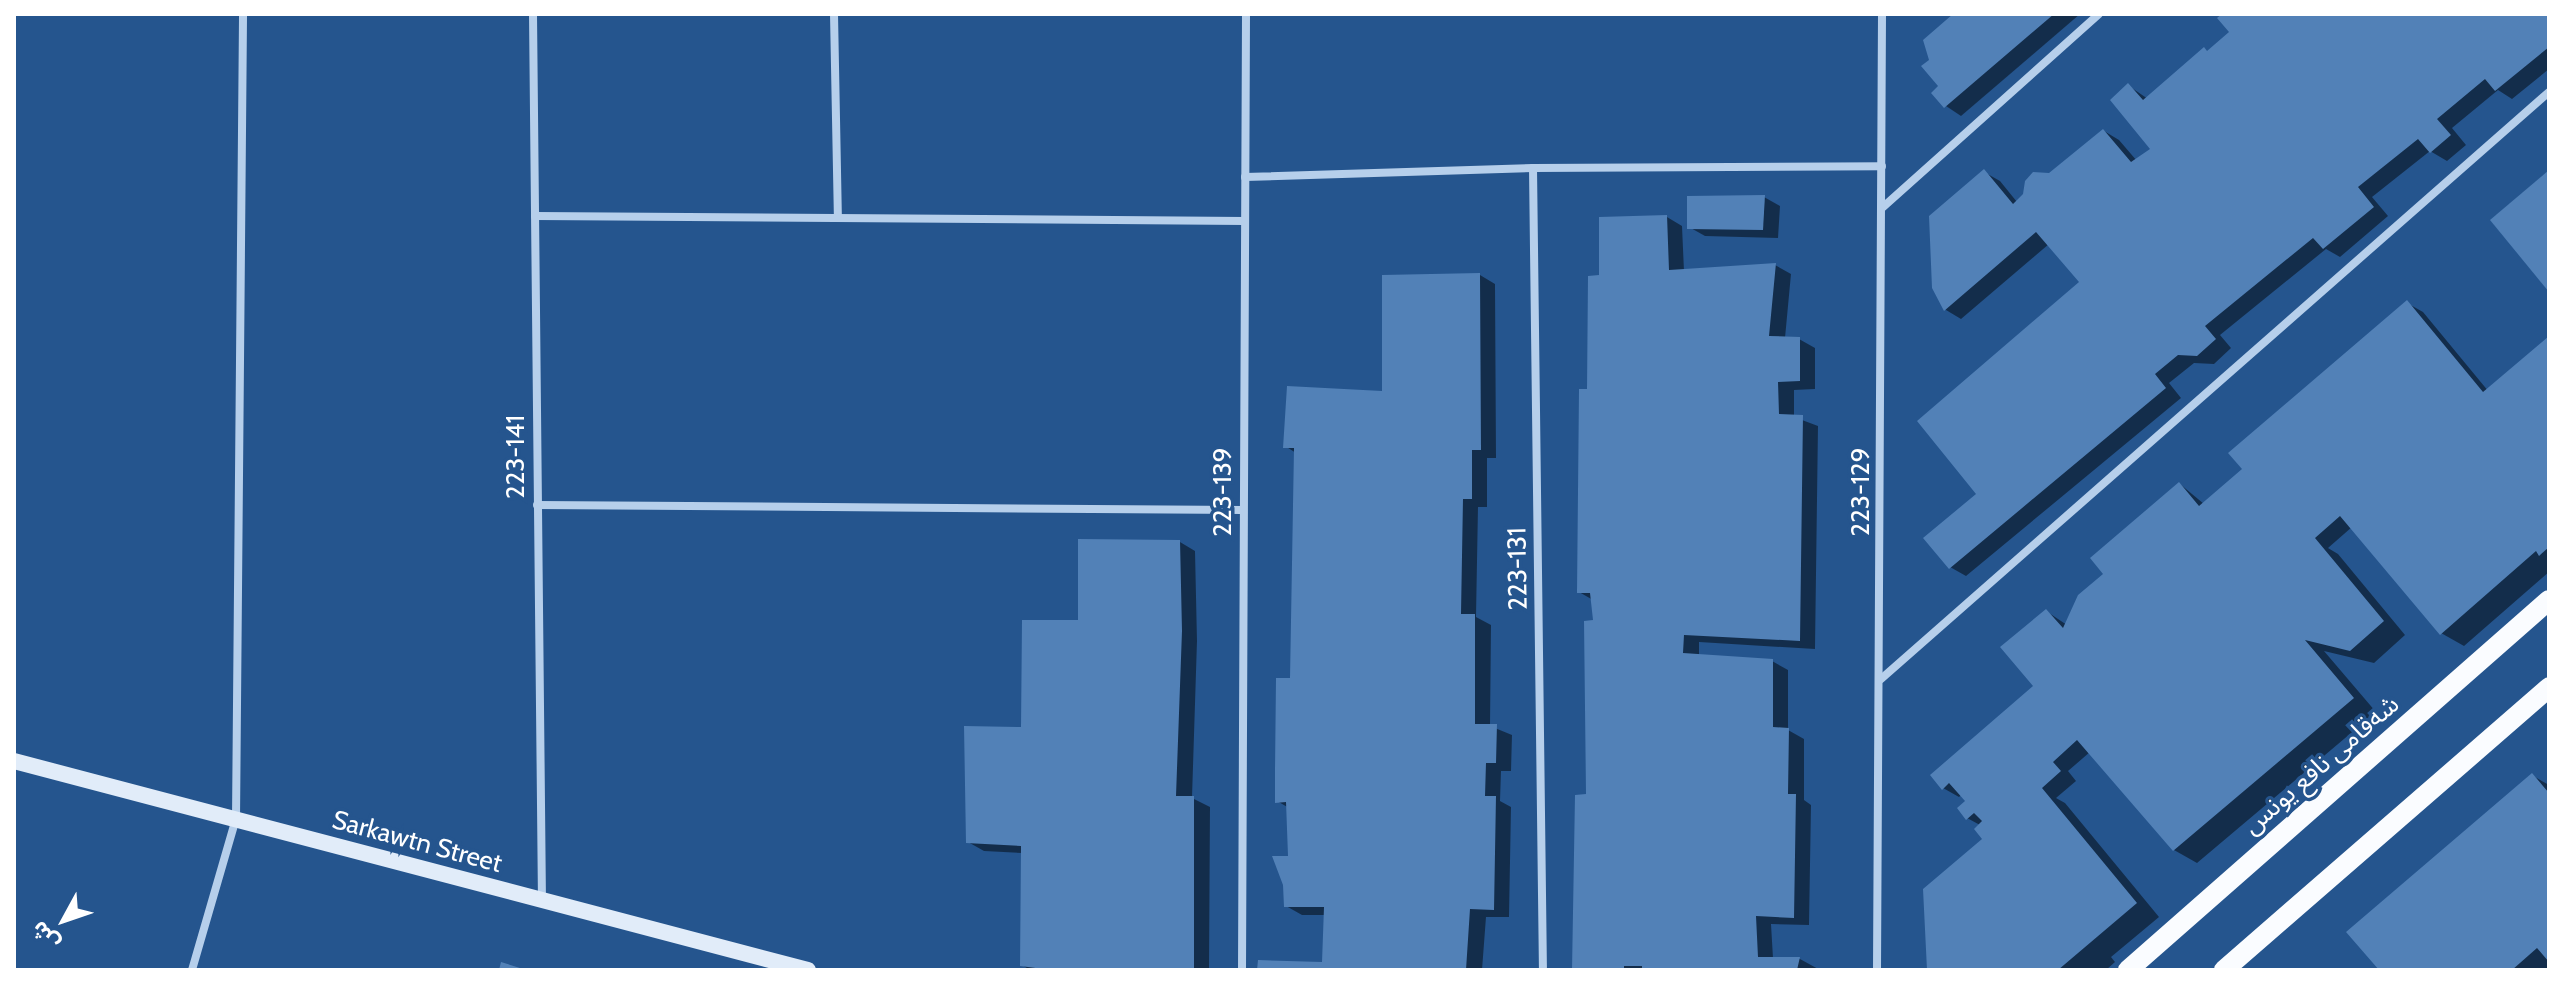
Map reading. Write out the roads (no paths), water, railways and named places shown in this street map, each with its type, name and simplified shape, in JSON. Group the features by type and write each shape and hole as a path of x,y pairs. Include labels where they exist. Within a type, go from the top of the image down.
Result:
{"main road":[{"name":"شەقامی نافع یونس","path":"2128,970 2549,600"},
{"path":"2224,970 2549,687"}],"street":[{"path":"192,970 236,819 243,14"},
{"name":"223-141","path":"533,14 542,900"},
{"path":"834,14 838,218"},
{"name":"223-139","path":"1242,970 1246,14"},
{"name":"223-129","path":"1877,970 1881,679 1882,14"},
{"path":"1882,208 2099,14"},
{"path":"1881,679 2549,92"},
{"path":"1245,177 1533,168 1882,166"},
{"name":"223-131","path":"1533,168 1543,970"},
{"path":"535,216 1245,221"},
{"path":"537,505 1243,510"},
{"name":"Sarkawtn Street","path":"14,761 808,970"}]}
